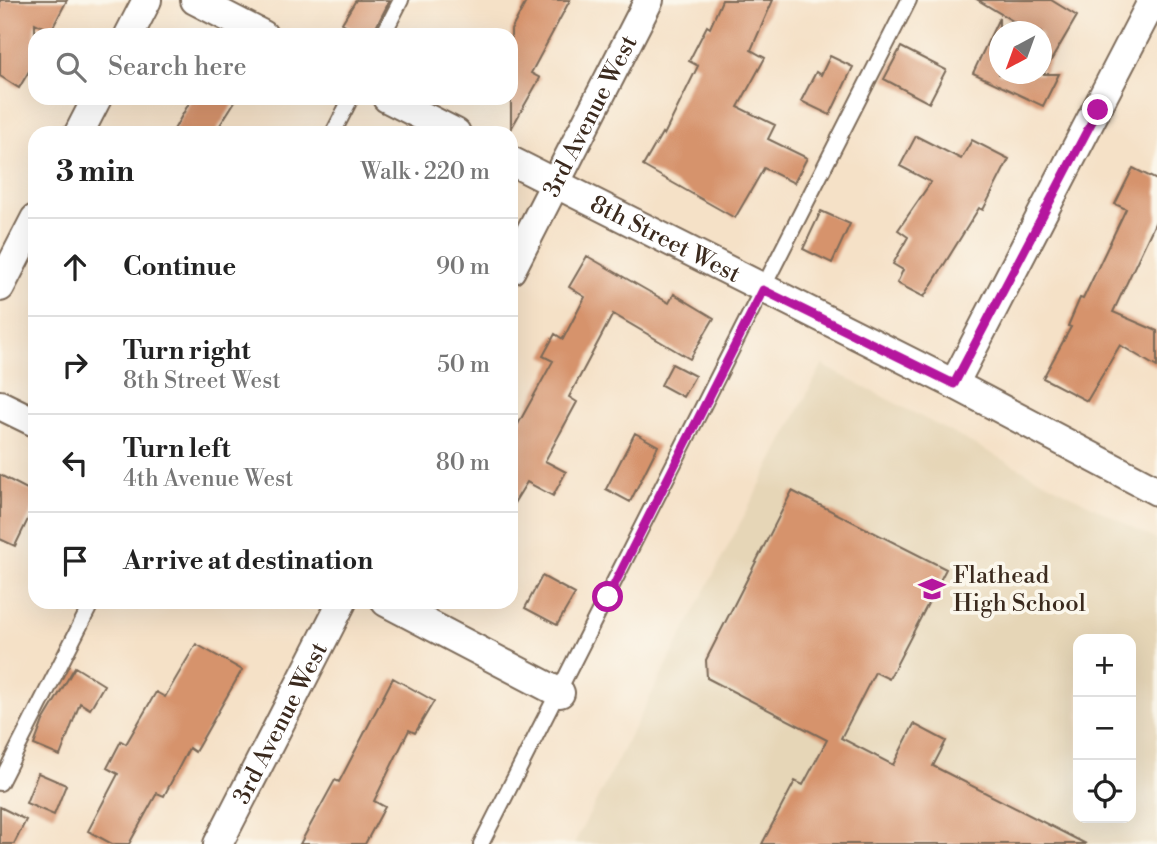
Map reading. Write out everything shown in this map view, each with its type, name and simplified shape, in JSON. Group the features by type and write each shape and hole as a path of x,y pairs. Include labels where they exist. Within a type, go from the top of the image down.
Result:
{"street":[{"path":"133,28 147,0"},
{"path":"195,0 249,28"},
{"name":"3rd Avenue West","path":"518,256 649,0"},
{"path":"954,384 1153,0"},
{"path":"83,126 93,105"},
{"path":"401,105 442,126"},
{"name":"8th Street West","path":"518,165 954,384 1157,491"},
{"path":"0,287 28,233"},
{"path":"0,405 28,419"},
{"name":"3rd Avenue West","path":"218,844 338,609"},
{"path":"399,609 560,693"}],"lane":[{"path":"387,28 401,0"},
{"path":"481,844 560,693 909,0"},
{"path":"337,126 347,105"},
{"path":"0,783 88,609"}],"shaded area":[{"name":"Flathead High School","path":"822,365 1157,540 1157,844 574,844"}],"building":[{"path":"0,0 67,0 53,28 35,23 35,28 28,28 28,73 19,88 0,76"},
{"path":"356,0 390,0 376,28 351,28 342,23"},
{"path":"527,0 570,0 531,73 540,78 511,126 511,105 518,105 518,28 512,28"},
{"path":"722,0 773,0 751,50 765,58 738,107 775,125 768,139 807,158 794,183 764,168 735,218 643,166 662,133 664,135 698,66 689,61 707,26 710,28"},
{"path":"978,0 1051,0 1077,16 1052,59 1052,21 1013,21"},
{"path":"989,39 989,81 973,73"},
{"path":"901,47 946,70 929,103 884,79"},
{"path":"830,56 853,67 830,115 801,101 816,72 821,75"},
{"path":"1052,74 1059,74 1043,106 996,84 1052,84"},
{"path":"188,105 233,105 219,126 176,126"},
{"path":"916,136 961,159 972,140 1009,159 983,210 979,208 924,297 897,283 903,270 893,264 908,237 898,230 931,182 900,166"},
{"path":"1133,168 1157,180 1157,219 1113,312 1157,331 1157,367 1120,345 1087,401 1043,378 1071,327 1068,326 1080,298 1083,299 1126,209 1115,204"},
{"path":"821,211 850,224 832,263 803,249"},
{"path":"587,256 669,303 674,294 714,318 690,359 613,314 569,397 577,402 545,461 566,472 553,496 527,482 518,497 518,424 553,361 543,356 555,334 563,339 585,297 569,287"},
{"path":"672,364 695,376 683,397 661,385"},
{"path":"635,433 658,446 630,502 606,489"},
{"path":"0,475 28,489 28,519 15,546 0,539"},
{"path":"792,491 946,569 889,679 875,672 841,738 893,765 914,724 946,741 933,766 1086,844 762,844 795,781 803,785 827,740 707,678 706,660"},
{"path":"542,576 575,594 557,625 525,608"},
{"path":"196,644 242,670 195,752 189,748 164,796 157,793 129,844 112,844 88,831 118,774 107,768 121,741 126,744 156,692 165,697"},
{"path":"75,667 104,685 90,709 80,703 60,756 34,745 43,721"},
{"path":"393,678 434,701 415,733 409,730 374,801 385,807 365,844 300,844 335,780 339,782"},
{"path":"38,773 66,785 54,815 26,803"},
{"path":"0,807 26,820 14,844 0,844"}],"place":[{"name":"Flathead High School","path":"932,589"}],"route":[{"path":"608,597 763,290 954,384 1098,110"}]}
